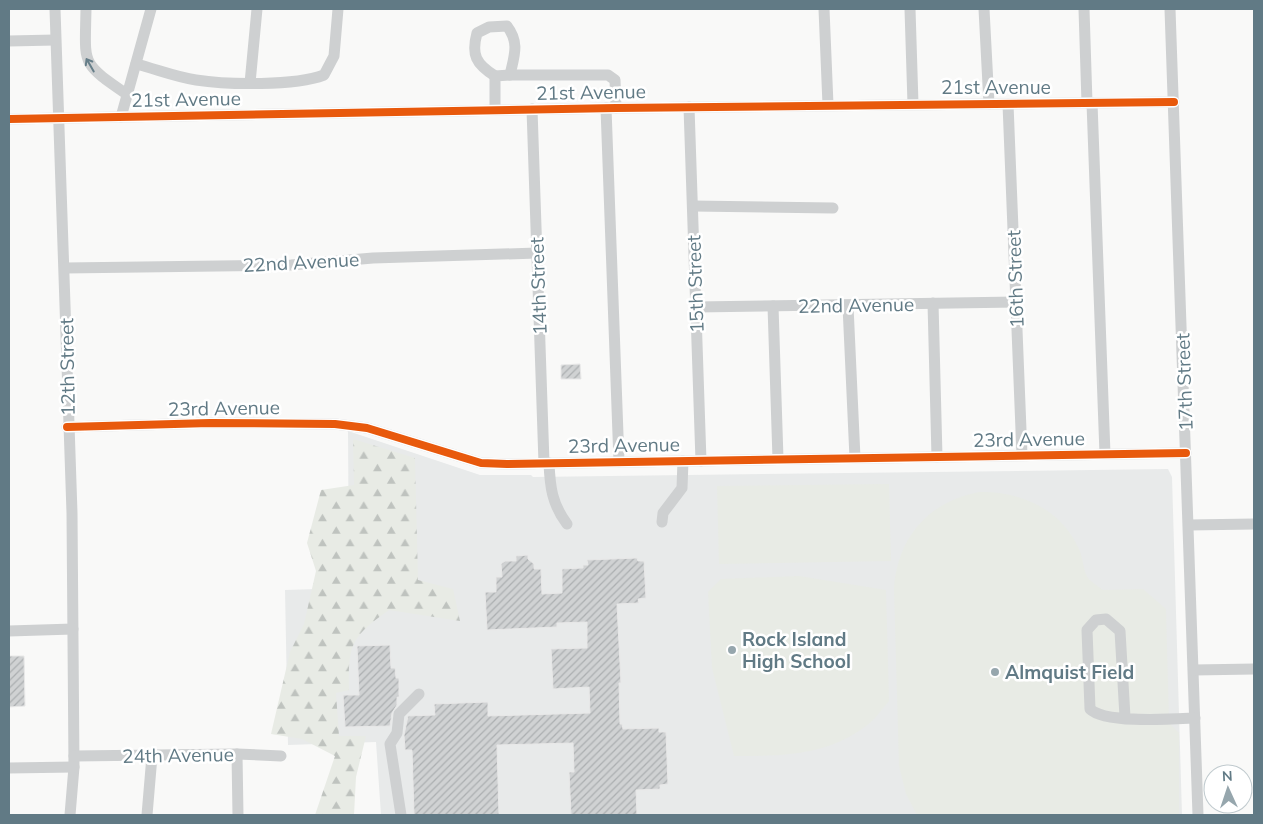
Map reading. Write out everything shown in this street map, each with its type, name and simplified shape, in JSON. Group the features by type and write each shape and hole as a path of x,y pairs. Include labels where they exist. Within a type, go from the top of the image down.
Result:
{"street":[{"name":"12th Street","path":"55,9 72,513 74,761 70,815"},
{"path":"86,9 85,53 87,62 95,72 128,95"},
{"path":"121,117 151,9"},
{"path":"250,83 258,9"},
{"path":"136,64 196,80 250,83 313,79 324,76 334,56 338,9"},
{"path":"824,9 828,105"},
{"path":"910,9 913,104"},
{"path":"984,9 989,104"},
{"path":"1084,9 1105,454"},
{"name":"17th Street","path":"1170,9 1198,815"},
{"path":"510,75 516,52 514,35 507,26 489,27 477,33 474,54 480,67 495,76 608,75 615,80 611,108 618,462"},
{"path":"9,40 55,40"},
{"path":"495,76 496,110"},
{"name":"21st Avenue","path":"9,119 532,109 1174,102"},
{"name":"16th Street","path":"1008,104 1022,455"},
{"name":"15th Street","path":"689,107 701,461"},
{"name":"14th Street","path":"532,109 546,463 551,497 559,514 567,524"},
{"path":"692,206 833,208"},
{"name":"22nd Avenue","path":"65,268 291,265 373,258 537,253"},
{"name":"22nd Avenue","path":"696,306 848,306 1016,302"},
{"path":"933,303 937,457"},
{"path":"773,306 778,459"},
{"path":"848,306 855,458"},
{"name":"23rd Avenue","path":"68,428 210,423 335,424 367,428 481,462 546,463 1186,453"},
{"path":"662,522 664,513 682,488 683,461"},
{"path":"1189,525 1254,524"},
{"path":"1125,717 1120,632 1106,619 1096,620 1087,630 1090,709 1096,714 1125,717 1195,718"},
{"path":"9,631 73,629"},
{"path":"1194,670 1254,669"},
{"path":"401,815 390,744 397,733 399,714 419,694"},
{"path":"236,754 238,815"},
{"name":"24th Avenue","path":"9,768 74,761 152,756 236,754 281,756"},
{"path":"147,815 152,756"}],"shaded area":[{"name":"Rock Island High School","path":"348,431 480,475 531,475 533,477 1168,469 1172,477 1182,815 381,815 376,742 288,745 285,590 349,588"}],"green space":[{"path":"353,439 415,458 418,580 453,589 460,621 389,610 359,635 354,643 349,662 349,690 336,693 339,736 366,736 356,777 354,815 315,815 335,756 302,739 271,734 290,652 304,624 316,571 307,543 321,490 354,485"},
{"path":"889,484 891,561 719,564 717,486"},
{"path":"979,492 1010,495 1024,499 1051,513 1071,535 1080,552 1088,578 1103,590 1143,589 1166,609 1169,723 1179,733 1179,815 917,815 906,794 899,766 894,588 897,570 909,538 931,513 961,497"},
{"path":"799,576 886,590 889,701 869,724 851,736 819,749 769,756 734,756 712,668 708,592 721,579"}],"building":[{"path":"580,364 581,379 561,379 561,365"},
{"path":"528,555 528,559 534,564 534,569 541,569 542,594 562,593 562,569 583,568 583,565 588,565 587,560 637,558 638,561 644,561 646,598 638,599 639,603 617,604 621,683 619,683 620,724 622,724 623,729 659,728 659,732 666,732 668,784 660,785 660,789 636,790 637,815 571,815 569,772 574,772 573,743 497,745 499,815 414,815 412,750 405,750 404,735 408,716 435,715 434,704 488,702 488,716 590,713 589,687 553,689 551,649 587,648 587,622 557,623 557,627 487,630 485,592 496,592 496,577 502,577 501,564 505,561 516,561 516,556"},
{"path":"390,645 391,668 395,668 396,678 399,678 399,697 397,697 397,705 392,713 390,726 345,727 343,695 359,695 357,646"},
{"path":"9,656 24,656 25,706 9,707"}],"cycle path":[{"path":"9,119 616,108 1174,102"},
{"path":"67,427 210,423 335,424 367,428 481,463 507,464 1186,453"}],"place":[{"name":"Rock Island High School","path":"732,650"},
{"name":"Almquist Field","path":"995,672"}]}
